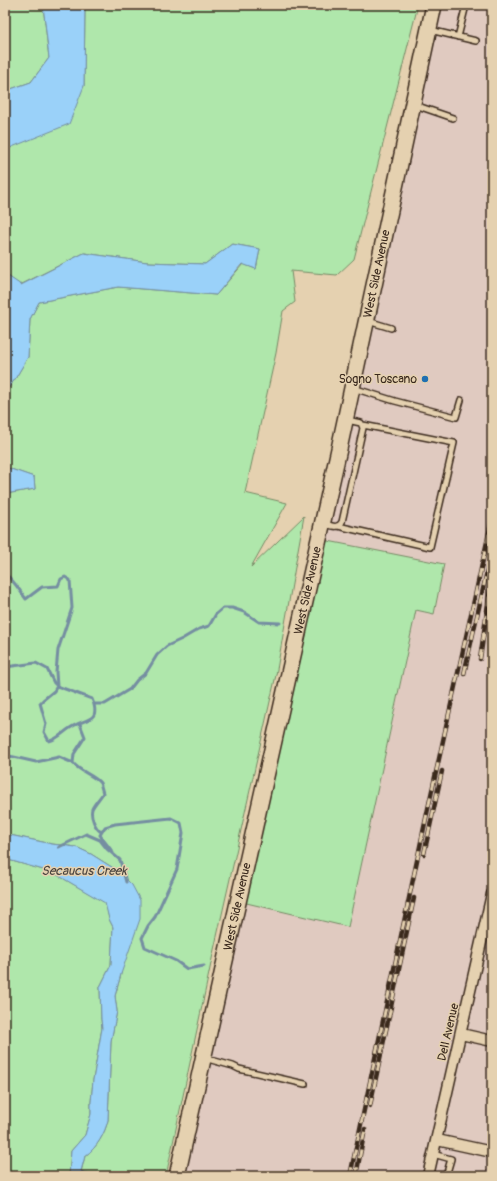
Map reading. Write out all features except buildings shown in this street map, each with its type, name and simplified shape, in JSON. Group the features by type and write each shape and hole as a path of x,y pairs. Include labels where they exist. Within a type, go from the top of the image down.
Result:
{"street":[{"name":"West Side Avenue","path":"177,1176 367,320 434,5"},
{"name":"Dell Avenue","path":"428,1176 461,1034 488,935 492,894"},
{"path":"461,1034 492,1041"},
{"path":"437,1140 492,1152"}],"lane":[{"path":"458,37 466,5"},
{"path":"428,30 476,41"},
{"path":"414,104 453,118"},
{"path":"367,320 392,328"},
{"path":"352,387 395,401 456,417 461,400"},
{"path":"322,524 338,526 430,547 454,443 363,425 359,422 345,419"},
{"path":"338,526 342,522 363,425"},
{"path":"203,1058 239,1069 306,1084"},
{"path":"433,1154 451,1159 446,1176"}],"shaded area":[{"path":"437,5 492,5 492,1176 178,1176 238,901 348,926 416,609 434,614 444,564 318,539"}],"green space":[{"path":"5,5 43,5 49,58 31,82 5,91"},
{"path":"85,5 418,5 354,259 337,275 291,271 295,302 283,311 276,353 245,493 287,503 251,567 304,516 276,675 213,954 166,1176 95,1176 81,1172 85,1156 100,1140 108,1120 111,1041 117,1011 115,996 121,974 132,885 118,871 91,854 76,847 52,844 5,834 5,494 35,489 34,477 5,467 5,393 28,357 30,319 39,302 118,287 216,295 243,264 256,269 260,249 232,244 205,264 147,262 84,253 20,285 5,274 5,151 12,147 84,86"},
{"path":"318,539 444,564 434,614 416,610 348,927 238,901"},
{"path":"5,859 54,873 106,903 109,919 113,927 111,965 100,987 102,1028 93,1080 91,1114 85,1135 71,1151 69,1176 5,1176"}],"water":[{"path":"43,5 85,5 84,86 69,124 5,151 5,91 31,82 49,58"},
{"path":"232,244 260,249 256,269 242,264 216,295 118,287 39,302 30,319 28,357 5,393 5,274 21,285 84,253 147,262 205,264"},
{"path":"5,467 34,477 35,489 5,494"},
{"name":"Secaucus Creek","path":"5,834 52,844 76,847 91,854 118,871 132,885 140,900 140,919 115,996 117,1011 111,1041 108,1120 100,1140 85,1156 81,1171 94,1176 69,1176 71,1151 85,1135 91,1114 93,1080 102,1028 100,987 111,965 113,927 109,919 105,903 54,873 5,859"}],"waterway":[{"path":"5,574 14,582 26,599 42,587 58,586 61,579 65,577 70,580 72,608 58,650 56,672 57,686 54,691 40,703 46,724 44,732 49,741 93,716 95,712 92,699 57,686 47,669 36,663 5,667"},
{"path":"94,704 105,704 130,689 137,680 146,673 157,655 167,646 199,629 209,626 216,614 223,608 232,608 244,612 259,622 280,623"},
{"path":"5,755 36,762 59,757 73,763 74,754 85,737 80,724"},
{"path":"73,763 79,769 97,780 100,784 103,793 92,809 92,818 95,825 101,832"},
{"path":"113,853 100,835 105,827 115,824 171,818 181,823 183,833 177,869 155,917 148,926 142,938 145,947 176,961 187,969 204,966"},
{"path":"59,847 86,834 100,840 107,849 120,860 126,882"}],"railway":[{"path":"350,1176 429,804 492,519"},
{"path":"464,674 492,549"},
{"path":"480,659 491,583"},
{"path":"424,854 442,771"},
{"path":"370,1106 414,898"},
{"path":"356,1176 365,1129"}],"place":[{"name":"Sogno Toscano","path":"425,379"}]}
